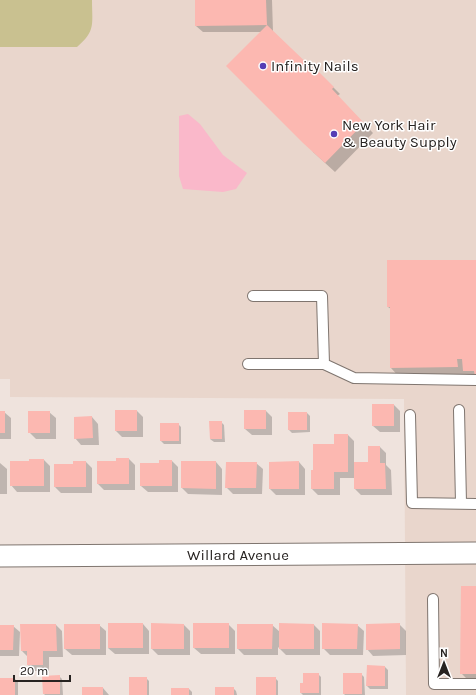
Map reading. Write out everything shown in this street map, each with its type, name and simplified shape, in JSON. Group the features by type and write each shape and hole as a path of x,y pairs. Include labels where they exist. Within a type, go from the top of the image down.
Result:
{"street":[{"name":"Willard Avenue","path":"0,556 476,554"}],"lane":[{"path":"253,296 322,296 324,364"},
{"path":"248,364 324,364 354,378 476,380"},
{"path":"459,410 461,503"},
{"path":"410,415 412,503 476,504"},
{"path":"433,599 434,684 476,684"}],"shaded area":[{"path":"0,0 476,0 476,695 406,695 404,399 10,397 10,379 0,379"},
{"path":"0,0 92,0 92,26 87,36 77,47 0,47"},
{"path":"188,114 200,124 223,155 247,173 236,189 223,192 183,189 179,176 179,116"}],"building":[{"path":"195,0 266,0 267,25 195,26"},
{"path":"267,25 334,87 332,89 364,123 325,163 226,66"},
{"path":"387,260 476,260 476,376 474,371 463,371 462,359 457,359 458,367 390,368 390,307 387,307"},
{"path":"372,404 394,404 394,426 372,426"},
{"path":"115,410 137,410 137,431 115,431"},
{"path":"244,410 266,410 266,429 244,429"},
{"path":"0,411 5,411 5,433 0,433"},
{"path":"28,411 50,411 50,433 28,433"},
{"path":"288,412 307,412 307,430 288,430"},
{"path":"92,416 93,438 74,439 74,417"},
{"path":"209,421 222,421 222,439 210,439"},
{"path":"160,423 179,423 179,441 160,441"},
{"path":"334,434 348,434 348,472 334,472 334,489 311,489 313,444 334,444"},
{"path":"368,446 380,446 380,463 385,463 386,489 354,489 354,462 368,462"},
{"path":"116,458 129,458 129,484 97,484 97,461 116,461"},
{"path":"29,459 44,459 44,486 10,486 10,461 29,461"},
{"path":"159,460 172,460 172,486 140,486 140,463 159,463"},
{"path":"73,461 86,461 86,487 54,487 54,464 73,464"},
{"path":"181,461 216,461 216,489 181,488"},
{"path":"299,461 299,489 269,489 269,462"},
{"path":"226,462 257,462 256,488 225,488"},
{"path":"461,586 476,586 476,674 460,674"},
{"path":"108,623 143,623 143,648 108,648"},
{"path":"151,623 184,624 184,649 151,649"},
{"path":"193,623 229,623 229,648 193,648"},
{"path":"279,623 314,624 314,649 279,649"},
{"path":"322,623 358,624 357,649 322,649"},
{"path":"400,623 400,649 366,650 366,624"},
{"path":"20,624 56,624 57,651 43,651 43,665 27,665 27,651 21,651"},
{"path":"64,624 100,624 100,649 64,649"},
{"path":"237,624 273,624 272,649 237,649"},
{"path":"0,625 14,625 13,650 0,650"},
{"path":"367,665 385,666 385,686 366,686"},
{"path":"303,673 319,673 319,693 300,693 300,683 303,683"},
{"path":"343,673 362,673 362,694 343,694"},
{"path":"60,675 60,694 43,694 42,676"},
{"path":"129,677 147,677 147,695 129,695"},
{"path":"256,677 276,677 276,695 256,695"},
{"path":"0,678 15,678 15,695 0,695"},
{"path":"82,687 103,687 103,695 82,695"},
{"path":"215,687 234,687 234,695 215,695"},
{"path":"171,688 189,688 189,695 171,695"}],"place":[{"name":"Infinity Nails","path":"263,66"},
{"name":"New York Hair & Beauty Supply","path":"334,134"}]}
